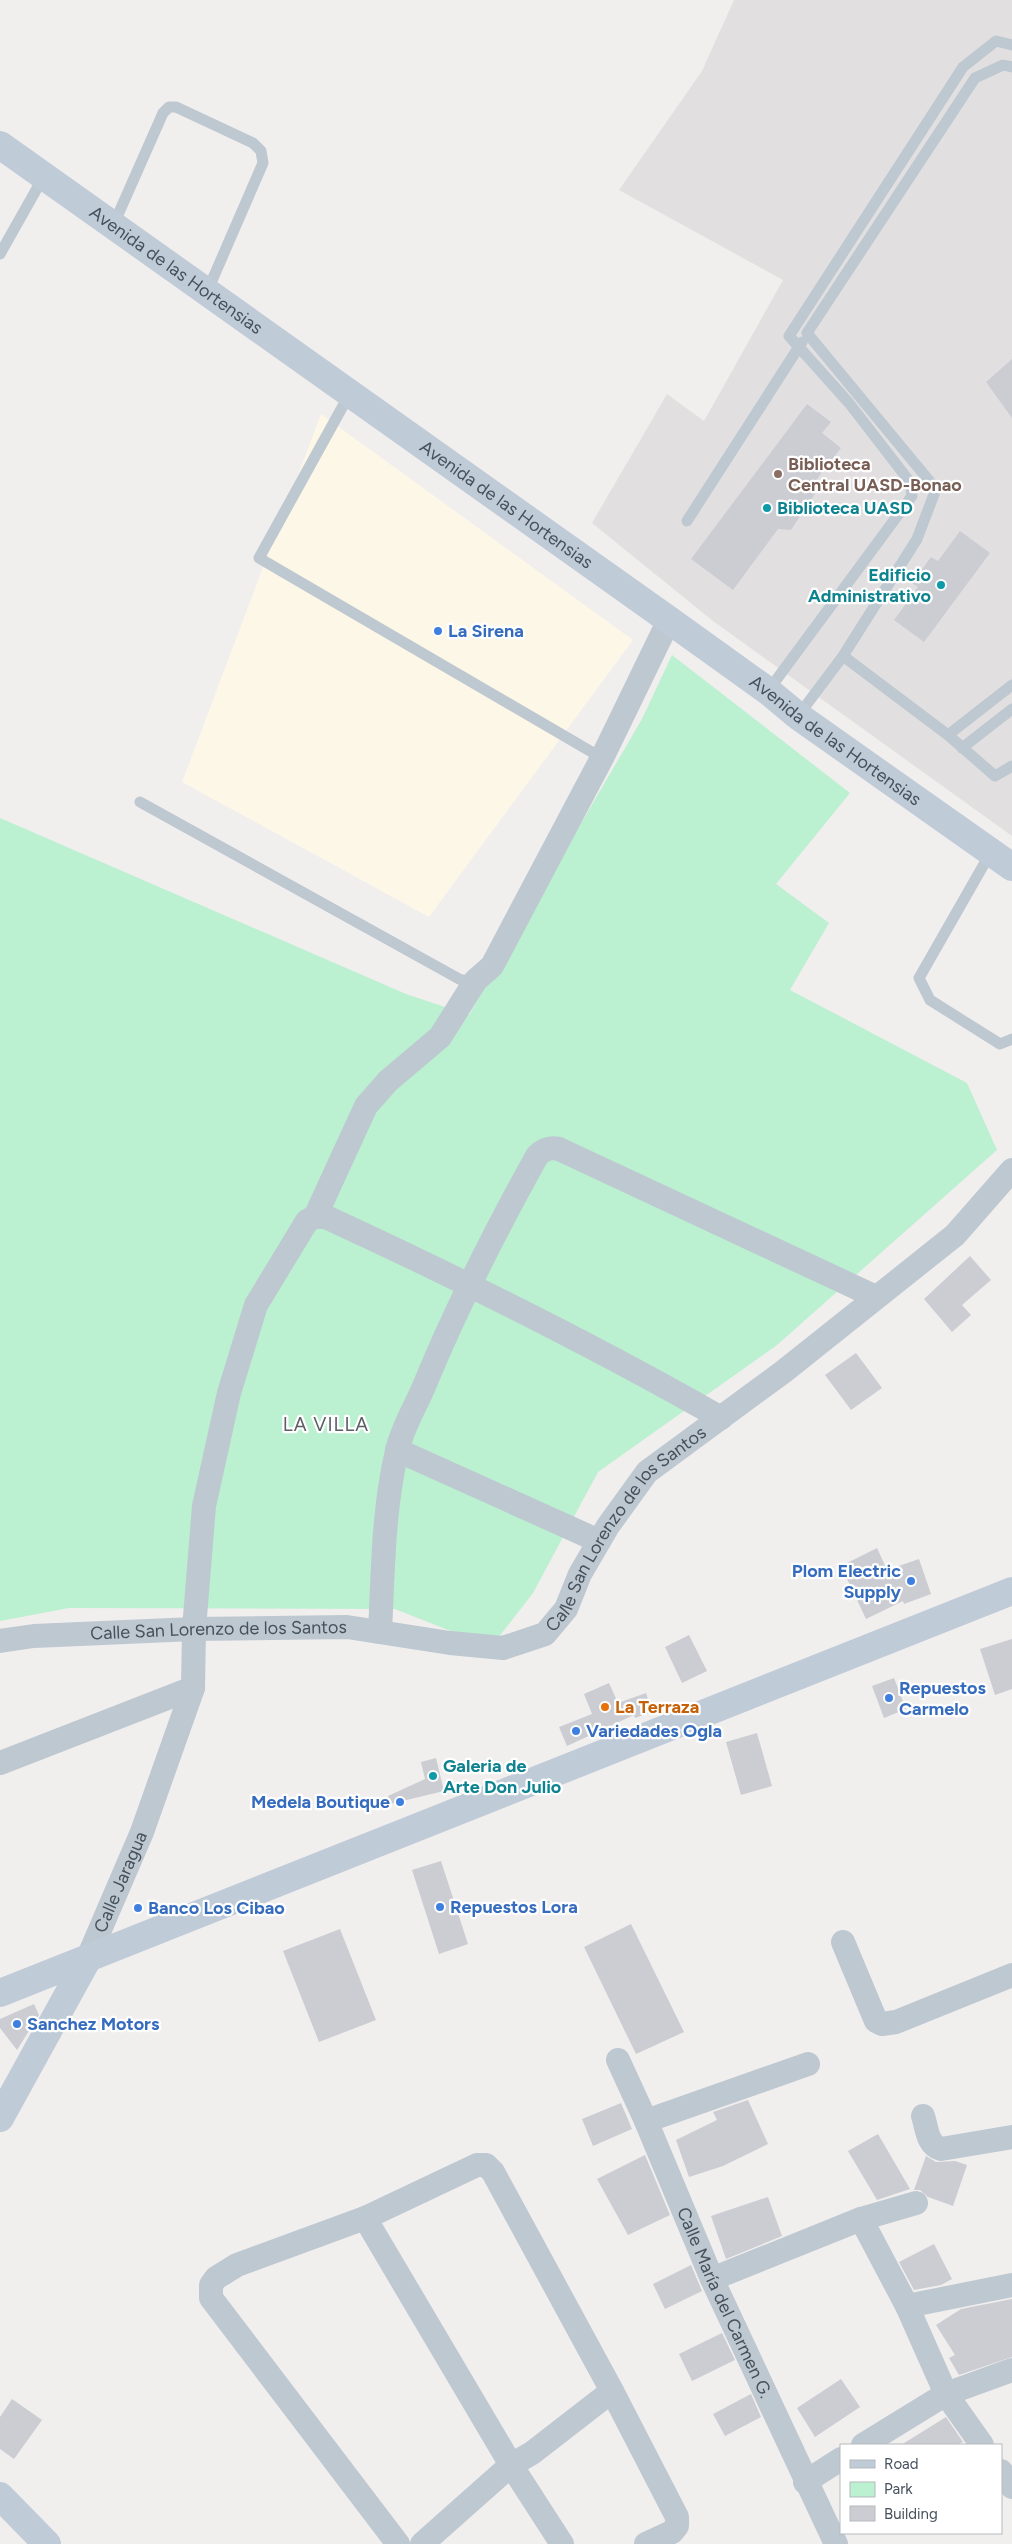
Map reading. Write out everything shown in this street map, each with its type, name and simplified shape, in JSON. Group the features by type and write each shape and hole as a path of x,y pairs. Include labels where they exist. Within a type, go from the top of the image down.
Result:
{"main road":[{"name":"Avenida de las Hortensias","path":"0,145 349,395 669,620 768,691 798,716 1002,860"},
{"path":"0,1993 1012,1591"},
{"name":"Calle Jaragua","path":"0,2118 87,1960"},
{"path":"0,2496 47,2544"}],"street":[{"name":"Calle Jaragua","path":"87,1960 142,1832 193,1688 194,1629 204,1506 229,1393 256,1305 306,1221 315,1217 366,1106 388,1081 440,1037 476,980 492,966 602,758 669,620"},
{"path":"380,1632 384,1538 397,1450 434,1362 470,1284 537,1156 551,1148 559,1149 876,1297"},
{"name":"Calle San Lorenzo de los Santos","path":"0,1641 34,1636 194,1629 347,1627 503,1648 545,1634 566,1609 580,1574 599,1541 647,1472 783,1372 955,1235 1012,1170"},
{"path":"315,1217 326,1217 470,1284 722,1418"},
{"path":"397,1450 599,1541"},
{"path":"0,1763 193,1688"},
{"path":"843,1942 876,2021 882,2024 896,2022 1012,1975"},
{"name":"Calle María del Carmen G.","path":"618,2060 646,2121 712,2279 805,2482 836,2544"},
{"path":"646,2121 808,2064"},
{"path":"923,2116 931,2143 934,2147 941,2149 1012,2137"},
{"path":"398,2544 211,2298 211,2285 216,2278 237,2266 365,2218 477,2165 486,2165 493,2172 612,2391 677,2517 677,2526 672,2532 646,2544"},
{"path":"712,2279 861,2219 916,2203"},
{"path":"365,2218 511,2466 562,2544"},
{"path":"861,2219 907,2306 946,2394 981,2444"},
{"path":"907,2306 1012,2285"},
{"path":"866,2444 946,2394 1012,2370"},
{"path":"422,2544 511,2466 532,2453 612,2391"},
{"path":"805,2482 840,2461"},
{"path":"1002,2472 1012,2487"}],"lane":[{"path":"768,691 912,496 910,482 849,404 790,336 963,67 996,41 1012,45"},
{"path":"687,521 807,333 975,78 1003,65 1012,67"},
{"path":"113,226 163,113 168,107 176,107 253,144 261,151 263,163 207,292"},
{"path":"0,254 44,176"},
{"path":"798,716 843,656 917,539 936,489 807,333"},
{"path":"349,395 259,558 602,758"},
{"path":"843,656 948,735 995,776 1012,766"},
{"path":"948,735 1012,685"},
{"path":"962,748 1012,709"},
{"path":"140,802 461,980 476,980"},
{"path":"1002,860 919,978 930,1000 1000,1044 1012,1039"}],"shaded area":[{"path":"734,0 1012,0 1012,836 713,621 592,523 667,394 704,421 783,280 619,190 702,71"},
{"path":"321,414 633,640 429,917 182,782"}],"green space":[{"path":"672,655 850,793 776,884 829,923 790,990 967,1083 997,1150 777,1345 598,1472 533,1593 491,1647 395,1609 69,1608 0,1621 0,818 406,994 469,1015 642,719"}],"building":[{"path":"1012,359 1012,418 986,382"},
{"name":"Biblioteca UASD","path":"807,404 831,422 822,433 841,448 817,479 820,486 791,530 778,529 733,590 691,559"},
{"name":"Edificio Administrativo","path":"960,531 990,553 924,642 894,620 918,587 912,583 931,557 938,561"},
{"path":"970,1256 991,1280 962,1305 971,1315 952,1332 924,1299"},
{"path":"856,1353 882,1388 851,1410 825,1375"},
{"path":"877,1548 887,1570 919,1559 931,1594 904,1604 903,1601 866,1619 841,1566"},
{"path":"689,1635 707,1671 682,1683 665,1647"},
{"path":"1012,1639 1012,1689 995,1695 980,1649"},
{"name":"Repuestos Carmelo","path":"894,1678 906,1709 884,1718 872,1686"},
{"path":"609,1683 618,1703 646,1693 652,1712 635,1718 634,1715 567,1746 559,1727 592,1714 584,1694"},
{"path":"757,1733 772,1786 741,1795 726,1742"},
{"path":"436,1758 444,1791 390,1804 388,1796 425,1779 421,1762"},
{"name":"Repuestos Lora","path":"441,1861 468,1944 439,1954 412,1870"},
{"path":"631,1924 684,2032 636,2054 584,1947"},
{"path":"340,1929 376,2020 319,2042 283,1951"},
{"name":"Sanchez Motors","path":"34,2004 39,2015 17,2050 0,2028 0,2019"},
{"path":"748,2100 768,2144 723,2166 689,2177 676,2140 717,2120 713,2112"},
{"path":"621,2103 632,2129 593,2146 582,2119"},
{"path":"878,2134 910,2189 877,2200 848,2151"},
{"path":"645,2155 670,2215 628,2235 597,2179"},
{"path":"926,2156 936,2162 955,2161 967,2165 953,2206 928,2197 920,2190 914,2190"},
{"path":"768,2197 782,2236 726,2259 711,2216"},
{"path":"934,2244 952,2279 941,2285 914,2290 899,2262"},
{"path":"691,2265 702,2291 665,2309 653,2284"},
{"path":"1012,2299 1012,2357 959,2375 949,2358 955,2355 936,2325 961,2309"},
{"path":"722,2333 735,2360 692,2381 679,2354"},
{"path":"841,2379 860,2407 815,2437 797,2408"},
{"path":"751,2394 761,2417 725,2436 713,2414"},
{"path":"12,2399 42,2420 14,2459 0,2449 0,2417"},
{"path":"946,2417 963,2442 959,2444 903,2444"}],"place":[{"name":"Biblioteca Central UASD-Bonao","path":"778,474"},
{"name":"Biblioteca UASD","path":"767,508"},
{"name":"Edificio Administrativo","path":"941,585"},
{"name":"La Sirena","path":"438,631"},
{"name":"Plom Electric Supply","path":"911,1581"},
{"name":"Repuestos Carmelo","path":"889,1698"},
{"name":"La Terraza","path":"605,1707"},
{"name":"Variedades Ogla","path":"576,1731"},
{"name":"Galeria de Arte Don Julio","path":"433,1776"},
{"name":"Medela Boutique","path":"400,1802"},
{"name":"Repuestos Lora","path":"440,1907"},
{"name":"Banco Los Cibao","path":"138,1908"},
{"name":"Sanchez Motors","path":"17,2024"}],"district":[{"name":"LA VILLA","path":"326,1424"}]}
